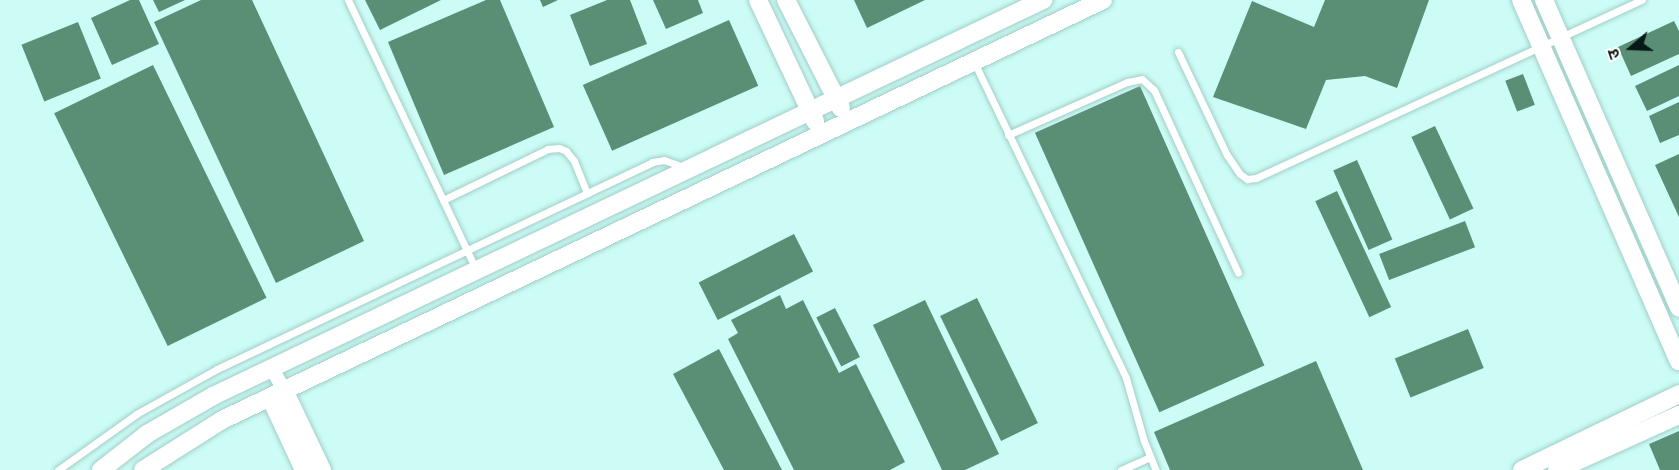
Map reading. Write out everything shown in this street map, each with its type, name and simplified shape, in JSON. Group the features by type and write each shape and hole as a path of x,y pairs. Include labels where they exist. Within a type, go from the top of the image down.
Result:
{"street":[{"path":"758,0 811,110 820,134"},
{"path":"786,0 848,121"},
{"path":"101,470 147,434 213,396 1043,0"},
{"path":"143,470 222,420 1103,0"},
{"path":"1521,0 1540,48 1679,361"},
{"path":"1544,0 1679,308"},
{"path":"265,372 322,470"},
{"path":"277,394 304,470"},
{"path":"1522,470 1679,394"},
{"path":"1557,470 1679,415"}],"lane":[{"path":"348,0 476,271"},
{"path":"1178,52 1227,155 1240,174 1247,179 1256,178 1642,0"},
{"path":"974,62 1126,378 1156,470"},
{"path":"1008,135 1127,82 1142,79 1154,90 1238,273"},
{"path":"443,200 548,149 559,148 566,151 574,161 587,193"},
{"path":"58,470 115,428 182,388 587,193 652,162 663,160 688,169"},
{"path":"1121,470 1150,457"}],"building":[{"path":"130,0 139,0 159,44 112,65 91,18"},
{"path":"153,0 185,0 159,12"},
{"path":"201,0 252,0 364,241 276,283 154,22"},
{"path":"365,0 441,0 380,30"},
{"path":"486,0 500,0 554,127 444,175 388,42"},
{"path":"540,0 558,0 543,7"},
{"path":"607,0 630,0 647,44 590,66 570,15"},
{"path":"653,0 698,0 703,13 666,29"},
{"path":"854,0 925,0 867,28"},
{"path":"1325,0 1429,0 1397,88 1365,76 1326,80 1306,129 1213,97 1252,1 1314,27"},
{"path":"729,20 758,86 612,151 583,85"},
{"path":"1674,21 1679,31 1679,54 1631,76 1618,47"},
{"path":"78,22 101,79 44,101 21,45"},
{"path":"153,65 267,298 168,346 54,113"},
{"path":"1679,65 1679,96 1647,111 1635,86"},
{"path":"1523,74 1535,105 1517,112 1505,81"},
{"path":"1140,86 1264,366 1159,412 1035,133"},
{"path":"1679,102 1679,135 1660,143 1649,116"},
{"path":"1435,126 1473,208 1450,219 1411,137"},
{"path":"1679,154 1679,217 1655,165"},
{"path":"1357,160 1392,239 1369,250 1333,171"},
{"path":"1337,191 1391,307 1369,317 1315,201"},
{"path":"1465,221 1475,247 1389,280 1379,254"},
{"path":"794,234 813,271 718,320 699,283"},
{"path":"780,295 786,309 803,300 839,373 856,364 905,462 890,470 794,470 728,339 738,333 731,320"},
{"path":"977,298 1038,423 1001,441 940,316"},
{"path":"925,300 999,454 965,470 942,470 873,325"},
{"path":"835,308 860,357 841,367 816,318"},
{"path":"1468,329 1484,368 1410,398 1395,359"},
{"path":"719,349 782,470 724,470 673,374"},
{"path":"1316,361 1363,470 1170,470 1154,432"},
{"path":"1679,431 1679,470 1660,470 1649,444"}]}
